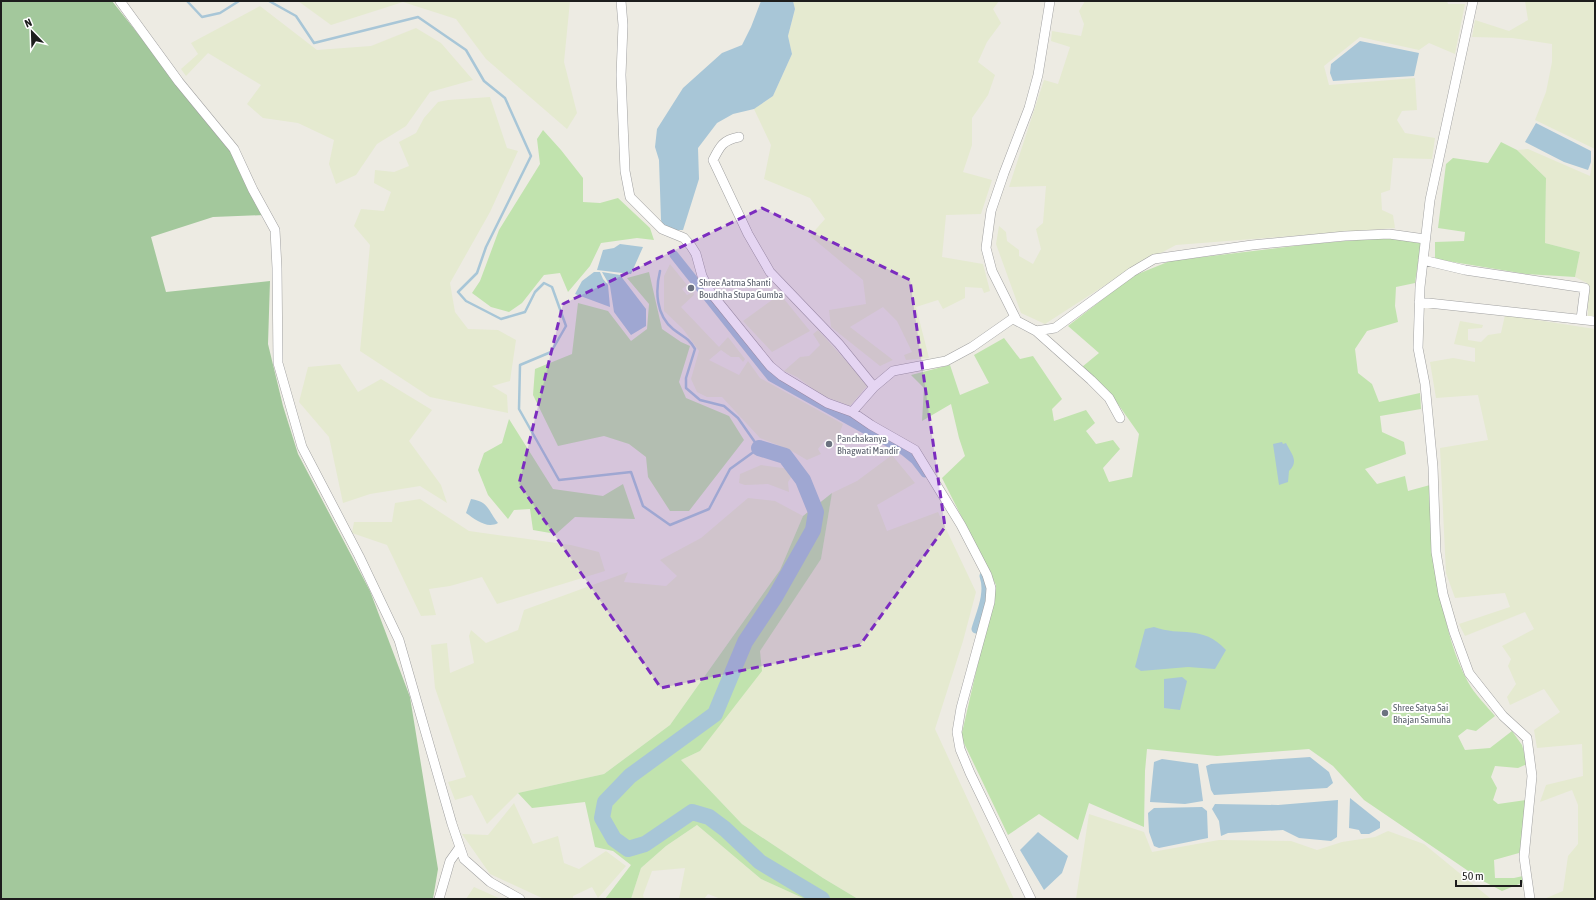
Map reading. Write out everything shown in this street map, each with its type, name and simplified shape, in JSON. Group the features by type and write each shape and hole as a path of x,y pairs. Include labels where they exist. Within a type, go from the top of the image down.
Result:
{"street":[{"path":"120,1 179,82 234,149 253,190 275,230 278,363 302,447 359,556 399,640 450,817 464,859 490,882 520,899"},
{"path":"621,1 623,24 621,75 625,171 630,197 662,229 684,238 692,246 696,254 702,276 711,293 770,366 782,376 827,403 852,412 871,425 915,450 961,525 988,575 991,588 990,602 961,708 957,732 960,748 970,773 1031,899"},
{"path":"1050,1 1038,76 992,211 986,248 992,271 1017,321 1036,330 1109,398 1120,418"},
{"path":"1473,1 1430,200 1419,302 1418,348 1425,384 1433,467 1436,552 1443,594 1454,632 1469,673 1503,716 1527,738 1532,776 1524,856 1530,899"},
{"path":"739,137 730,138 725,142 713,160 748,234 770,272 839,344 874,387"},
{"path":"1036,330 1055,328 1132,272 1154,259 1252,245 1345,236 1388,234 1425,239"},
{"path":"1423,260 1465,270 1585,288 1581,319"},
{"path":"1419,302 1595,321"},
{"path":"852,412 874,387 893,371 946,361 972,347 1015,317"},
{"path":"439,899 450,861 460,847"}],"highlighted area":[{"path":"762,208 910,280 945,527 860,645 661,688 519,484 563,304"}],"green space":[{"path":"1,1 112,1 231,151 264,215 213,217 151,237 166,292 270,281 268,344 283,406 298,454 370,591 410,697 438,869 433,899 1,899"},
{"path":"298,1 570,1 564,62 577,113 567,129 486,59 456,19 403,2 331,25"},
{"path":"793,1 999,1 993,9 1001,23 987,42 978,62 995,75 988,95 972,118 972,145 963,172 992,180 981,214 946,215 942,257 983,264 990,291 984,293 982,288 965,287 965,298 943,309 938,300 916,307 929,358 906,360 904,355 912,352 897,321 883,307 850,327 893,360 880,366 831,327 829,310 866,304 863,280 810,236 825,219 810,198 764,179 771,145 754,109 773,96 792,54 788,36 795,9"},
{"path":"1085,1 1447,1 1448,4 1465,4 1455,54 1429,43 1419,50 1360,37 1324,66 1329,85 1415,78 1417,110 1402,111 1397,120 1405,133 1435,138 1432,159 1393,158 1390,190 1381,193 1382,210 1393,215 1395,228 1176,245 1127,271 1045,324 1021,313 996,244 999,226 1006,232 1007,241 1019,250 1019,256 1033,264 1041,249 1036,229 1043,223 1046,186 1009,187 1044,80 1058,84 1070,47 1051,41 1052,31 1081,36 1084,24 1079,11"},
{"path":"1525,1 1595,1 1595,149 1535,120 1546,92 1552,62 1552,44 1512,38 1472,37 1475,20 1509,31 1528,20"},
{"path":"260,6 317,50 371,46 416,28 441,43 473,80 430,92 406,126 377,144 356,175 336,184 329,164 334,140 298,123 263,118 247,104 261,85 208,53 186,76 181,69 198,54 191,43"},
{"path":"490,97 507,148 518,151 490,212 450,283 455,312 468,329 498,330 516,340 510,381 492,386 507,395 508,413 430,397 360,351 370,245 354,226 361,209 384,211 391,192 374,183 375,170 394,172 409,166 399,142 416,133 424,118 438,102"},
{"path":"543,130 583,178 583,202 600,203 618,198 650,228 654,240 637,238 601,243 590,266 568,292 560,273 544,275 522,303 509,312 491,307 472,293 480,281 499,230 540,164 537,139"},
{"path":"1501,142 1517,150 1546,178 1545,243 1580,252 1575,277 1526,274 1435,259 1435,242 1464,241 1465,232 1438,228 1446,164 1453,158 1488,163"},
{"path":"1528,149 1590,176 1595,150 1595,317 1588,317 1587,283 1575,277 1580,252 1545,243 1546,178 1517,150"},
{"path":"1392,237 1421,243 1415,283 1396,287 1395,306 1398,322 1367,331 1355,349 1358,373 1372,384 1379,402 1420,393 1421,409 1380,416 1382,432 1404,442 1406,454 1365,469 1377,484 1405,476 1408,491 1430,485 1436,561 1444,611 1450,636 1458,660 1468,682 1477,696 1495,716 1476,731 1467,729 1458,736 1465,750 1490,748 1512,731 1522,745 1527,764 1518,768 1495,766 1491,777 1497,788 1493,800 1498,804 1526,800 1523,839 1519,853 1494,860 1495,878 1514,878 1523,876 1524,882 1502,891 1483,881 1364,800 1333,766 1309,749 1217,756 1147,749 1144,827 1089,803 1078,840 1039,814 1008,835 961,737 996,585 942,478 965,456 951,404 922,421 924,388 911,375 950,365 960,395 989,383 974,355 1004,338 1020,359 1033,356 1062,399 1052,409 1054,421 1086,410 1095,423 1086,431 1096,444 1113,440 1120,449 1103,468 1109,482 1132,477 1139,434 1108,390 1082,367 1099,353 1068,326 1133,276 1170,261 1311,244"},
{"path":"670,264 687,285 682,289 687,295 693,292 694,295 681,307 719,347 728,337 745,359 743,362 739,357 731,357 721,350 709,360 739,375 748,361 760,378 843,424 835,445 826,439 818,449 821,454 807,460 790,450 760,438 722,397 707,397 697,392 691,379 699,351 683,329 664,311 664,276"},
{"path":"649,272 662,329 681,342 690,346 679,382 686,398 729,416 744,440 689,511 670,511 648,477 646,457 629,444 604,436 558,446 533,395 535,369 572,354 578,303 608,311 631,341 647,329 649,304 627,278"},
{"path":"780,294 810,331 772,352 743,321"},
{"path":"1505,315 1595,329 1595,899 1544,899 1563,891 1568,856 1578,844 1578,805 1572,790 1540,802 1546,785 1583,776 1582,744 1537,748 1534,730 1560,712 1544,689 1510,705 1507,697 1516,684 1508,666 1511,659 1502,646 1534,629 1525,612 1465,636 1459,624 1510,607 1505,593 1455,598 1446,573 1440,448 1488,440 1478,395 1436,398 1430,362 1453,358 1475,362 1475,348 1454,344 1460,321 1483,325 1482,328 1468,329 1468,340 1481,342 1488,335 1501,333"},
{"path":"818,330 868,385 850,406 821,395 797,377 784,371 800,357 809,356 820,345 813,334"},
{"path":"340,364 358,392 381,379 432,410 409,441 441,485 447,503 420,486 370,494 343,503 329,437 299,402 308,367"},
{"path":"509,419 553,489 603,496 623,484 635,519 575,517 556,534 533,530 530,509 514,510 508,519 488,495 478,470 484,453 502,443"},
{"path":"892,455 915,483 877,505 887,531 938,512 976,592 963,641 935,729 1014,899 858,899 823,878 742,824 681,760 700,751 759,651 821,559 832,493 857,481"},
{"path":"761,465 790,469 792,476 788,482 789,492 768,484 745,485 739,483 740,474"},
{"path":"832,493 821,559 760,651 762,671 700,751 681,760 742,824 823,878 858,899 805,899 761,879 697,825 666,846 641,868 631,899 605,899 631,865 613,851 595,847 585,802 532,808 518,793 604,774 670,725 780,570 803,516"},
{"path":"748,498 775,501 803,516 780,570 670,725 604,774 518,793 487,824 472,795 455,800 448,782 466,777 435,688 431,645 447,643 450,673 474,663 469,636 471,630 486,643 518,630 524,610 628,572 624,582 666,586 677,576 660,560 701,538"},
{"path":"420,499 469,531 571,545 599,552 605,571 497,604 482,577 450,586 429,589 436,615 421,616 387,545 352,533 354,522 392,522 395,503"},
{"path":"514,803 533,844 558,836 564,863 579,869 606,851 626,866 598,898 592,887 573,896 573,899 544,899 490,874 462,834 488,835"},
{"path":"1089,814 1144,832 1152,852 1219,840 1291,841 1317,850 1342,842 1375,837 1388,831 1424,844 1491,899 1076,899"},
{"path":"697,825 761,879 805,899 721,899 708,894 704,899 679,899 685,868 652,871 643,895 644,899 631,899 641,868 666,846"},
{"path":"474,887 501,899 466,899"}],"water":[{"path":"761,1 793,1 795,9 788,36 792,54 773,96 754,109 733,114 717,123 698,148 699,179 683,230 676,230 663,225 661,220 659,160 655,147 657,129 683,88 722,53 742,45"},
{"path":"1360,41 1419,53 1414,76 1333,81 1330,73 1331,64"},
{"path":"1536,123 1591,151 1591,162 1588,170 1564,162 1525,142"},
{"path":"620,244 643,247 631,274 597,270 603,250 614,248"},
{"path":"594,272 600,272 608,285 610,307 575,294 582,281"},
{"path":"602,272 620,275 646,309 646,326 631,335 614,312 610,286"},
{"path":"1282,442 1283,444 1286,443 1292,454 1294,464 1289,471 1288,482 1279,485 1273,444"},
{"path":"471,499 485,504 498,523 494,525 486,524 478,521 466,513"},
{"path":"1154,627 1164,630 1200,634 1217,642 1226,650 1215,669 1188,667 1141,671 1135,667 1145,629"},
{"path":"1182,677 1187,681 1180,710 1164,708 1164,679"},
{"path":"1310,757 1329,772 1333,783 1327,788 1214,795 1211,790 1206,766 1211,764"},
{"path":"1162,759 1198,764 1203,801 1185,804 1150,802 1154,762"},
{"path":"1350,798 1380,822 1380,828 1369,834 1361,834 1359,830 1349,828"},
{"path":"1338,800 1337,837 1331,841 1299,838 1283,830 1228,833 1221,836 1219,821 1212,809 1215,804 1278,805"},
{"path":"1202,807 1207,811 1208,838 1159,848 1154,846 1149,832 1148,813 1154,808"},
{"path":"1038,832 1068,856 1062,873 1044,890 1020,850"}],"waterway":[{"path":"187,1 202,17 220,13 239,1"},
{"path":"269,1 296,16 314,43 418,17 466,50 484,81 505,98 531,156 486,247 477,273 458,292 466,301 501,319 525,312 535,292 544,283 552,287 566,326 551,352 520,365 519,409 559,480 631,472 643,506 670,525 709,509 730,469 759,448 738,418 724,406 700,400 686,388 686,378 695,349 688,340 673,329 663,317 657,294 660,271"},
{"path":"674,255 771,377 904,451 915,460 925,473"},
{"path":"759,448 785,456 803,480 816,512 813,530 775,597 745,642 715,714 630,776 605,802 602,818 614,839 628,849 645,844 692,812 709,817 725,829 760,862 822,899"},
{"path":"976,629 985,596 986,582 984,576"}],"place":[{"name":"Shree Aatma Shanti Boudhha Stupa Gumba","path":"691,288"},
{"name":"Panchakanya Bhagwati Mandir","path":"829,444"},
{"name":"Shree Satya Sai Bhajan Samuha","path":"1385,713"}]}
